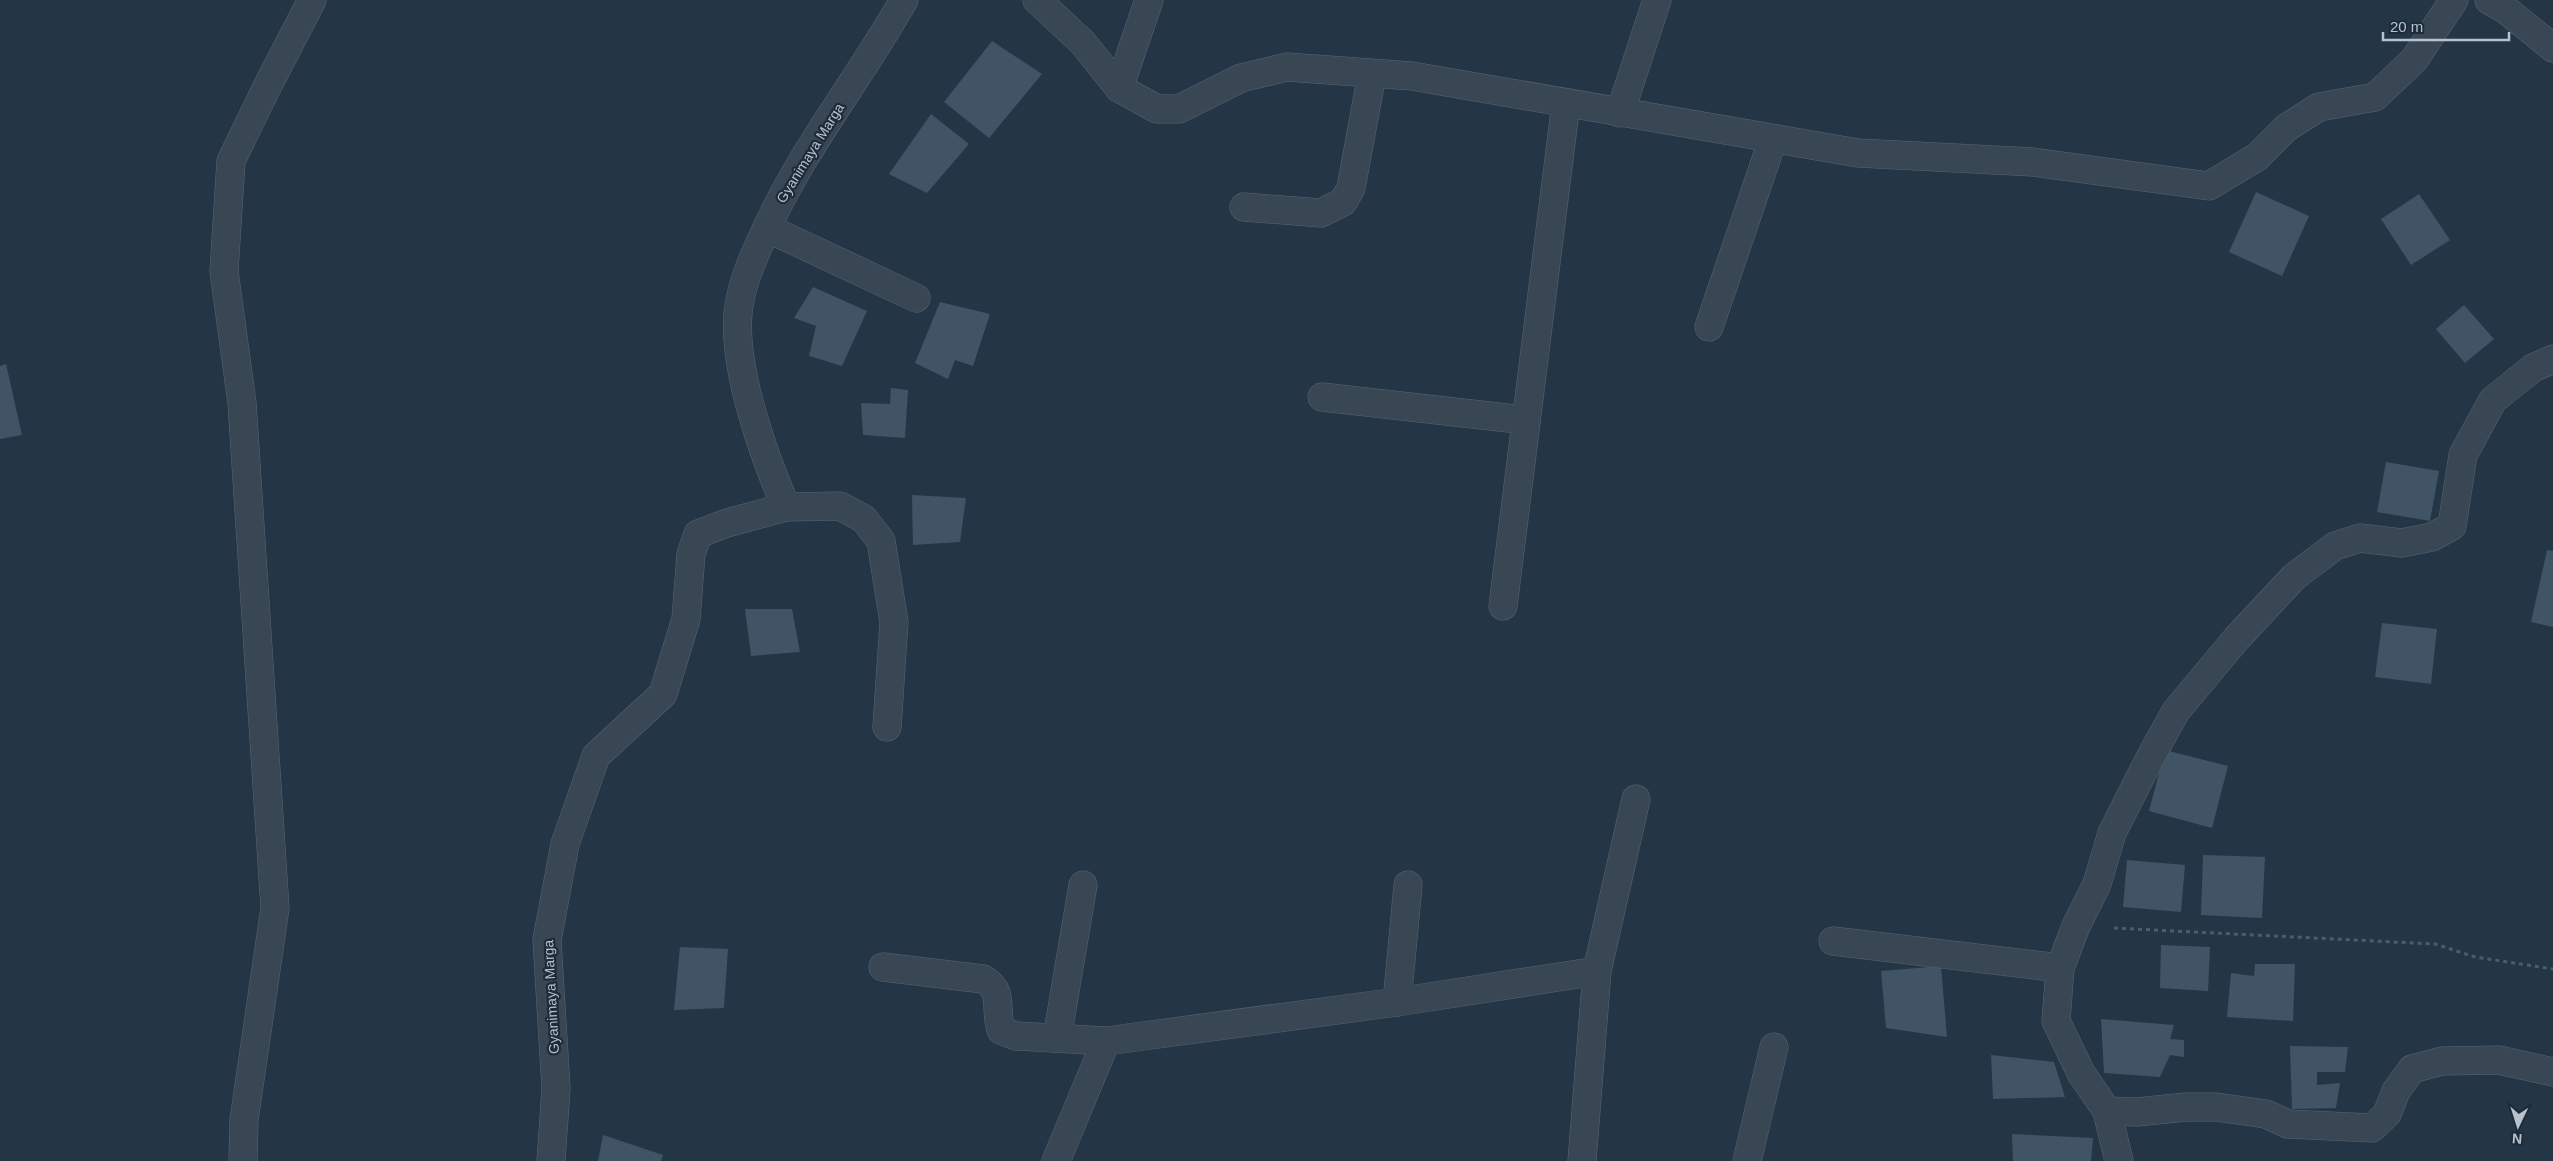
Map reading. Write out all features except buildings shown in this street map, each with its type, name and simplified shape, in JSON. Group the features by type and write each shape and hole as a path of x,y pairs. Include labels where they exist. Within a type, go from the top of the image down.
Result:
{"street":[{"path":"243,1161 244,1120 275,908 243,413 225,262 231,161 266,87 312,0"},
{"name":"Gyanimaya Marga","path":"552,1161 556,1088 547,940 565,844 596,756 664,694 686,619 691,554 698,534 727,522 786,507 764,456 740,359 738,314 745,276 783,192 882,38 904,0"},
{"path":"1037,0 1082,43 1120,88 1157,109 1179,109 1240,78 1287,67 1412,76 1858,153 2033,162 2209,186 2257,157 2286,128 2319,107 2375,97 2414,60 2454,0"},
{"path":"1120,88 1149,0"},
{"path":"1620,113 1657,0"},
{"path":"2489,0 2518,19 2553,48"},
{"path":"1244,208 1321,213 1343,202 1351,188 1372,74"},
{"path":"1503,606 1566,103"},
{"path":"1709,327 1773,139"},
{"path":"767,228 916,298"},
{"path":"2119,1161 2107,1111 2081,1073 2056,1021 2060,968 2076,926 2097,884 2112,833 2151,756 2176,711 2231,645 2294,576 2335,546 2360,538 2402,542 2432,537 2452,526 2463,455 2493,400 2533,368 2553,358"},
{"path":"1322,397 1526,420"},
{"path":"786,507 840,506 864,519 881,541 894,622 887,727"},
{"path":"1582,1161 1597,970 1636,799"},
{"path":"1057,1038 1082,885"},
{"path":"1396,1002 1408,886"},
{"path":"1833,941 2060,968"},
{"path":"882,967 983,979 992,984 997,991 997,1017 1001,1030 1016,1036 1106,1041 1396,1002 1597,970"},
{"path":"1056,1161 1106,1041"},
{"path":"1747,1161 1774,1047"},
{"path":"2107,1111 2137,1112 2186,1107 2216,1108 2266,1114 2288,1124 2372,1128 2387,1114 2396,1091 2412,1069 2442,1061 2499,1060 2553,1072"}],"path":[{"path":"2076,926 2435,944 2475,957 2553,969"}]}
